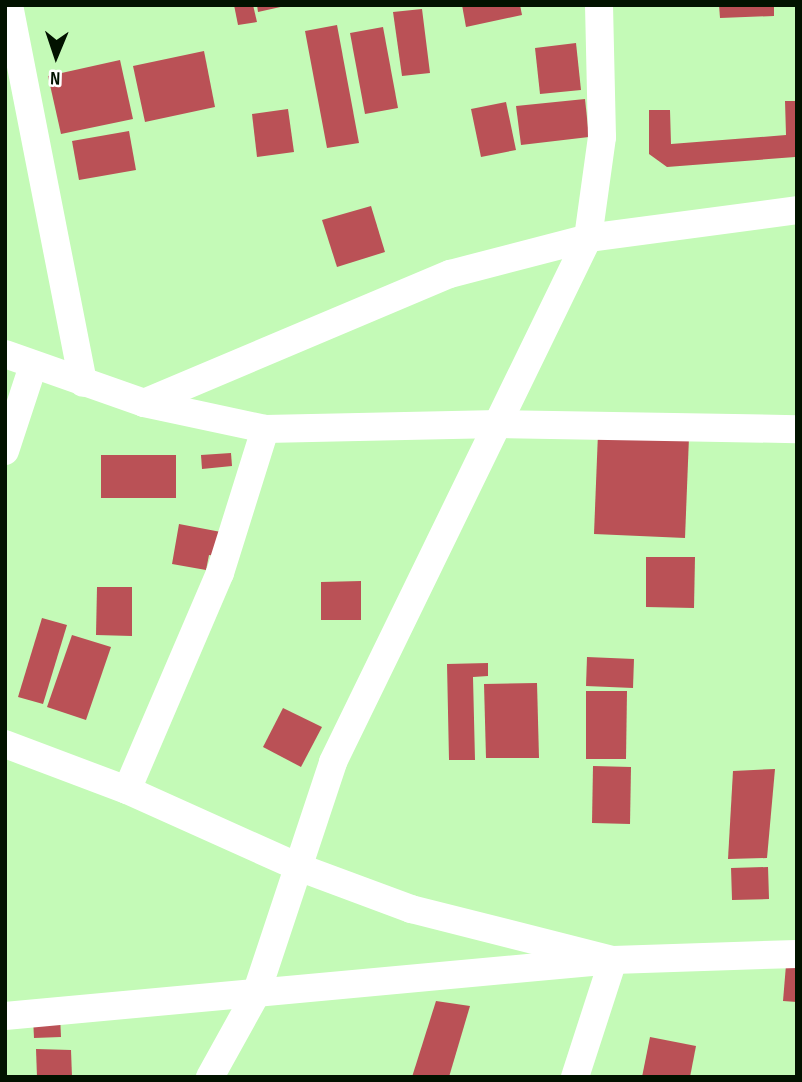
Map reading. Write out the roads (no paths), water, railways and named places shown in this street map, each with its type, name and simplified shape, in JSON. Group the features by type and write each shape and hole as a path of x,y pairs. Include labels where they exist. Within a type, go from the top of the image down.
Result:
{"street":[{"path":"9,5 83,383"},
{"path":"210,1077 256,994 332,762 588,239 602,137 599,5"},
{"path":"144,403 450,274 588,239 797,210"},
{"path":"5,354 144,403 265,429 499,424 797,429"},
{"path":"5,451 33,366"},
{"path":"127,790 219,573 265,429"},
{"path":"5,744 127,790 298,867 411,909 612,960"},
{"path":"5,1016 612,960 797,954"},
{"path":"575,1077 612,960"}]}
